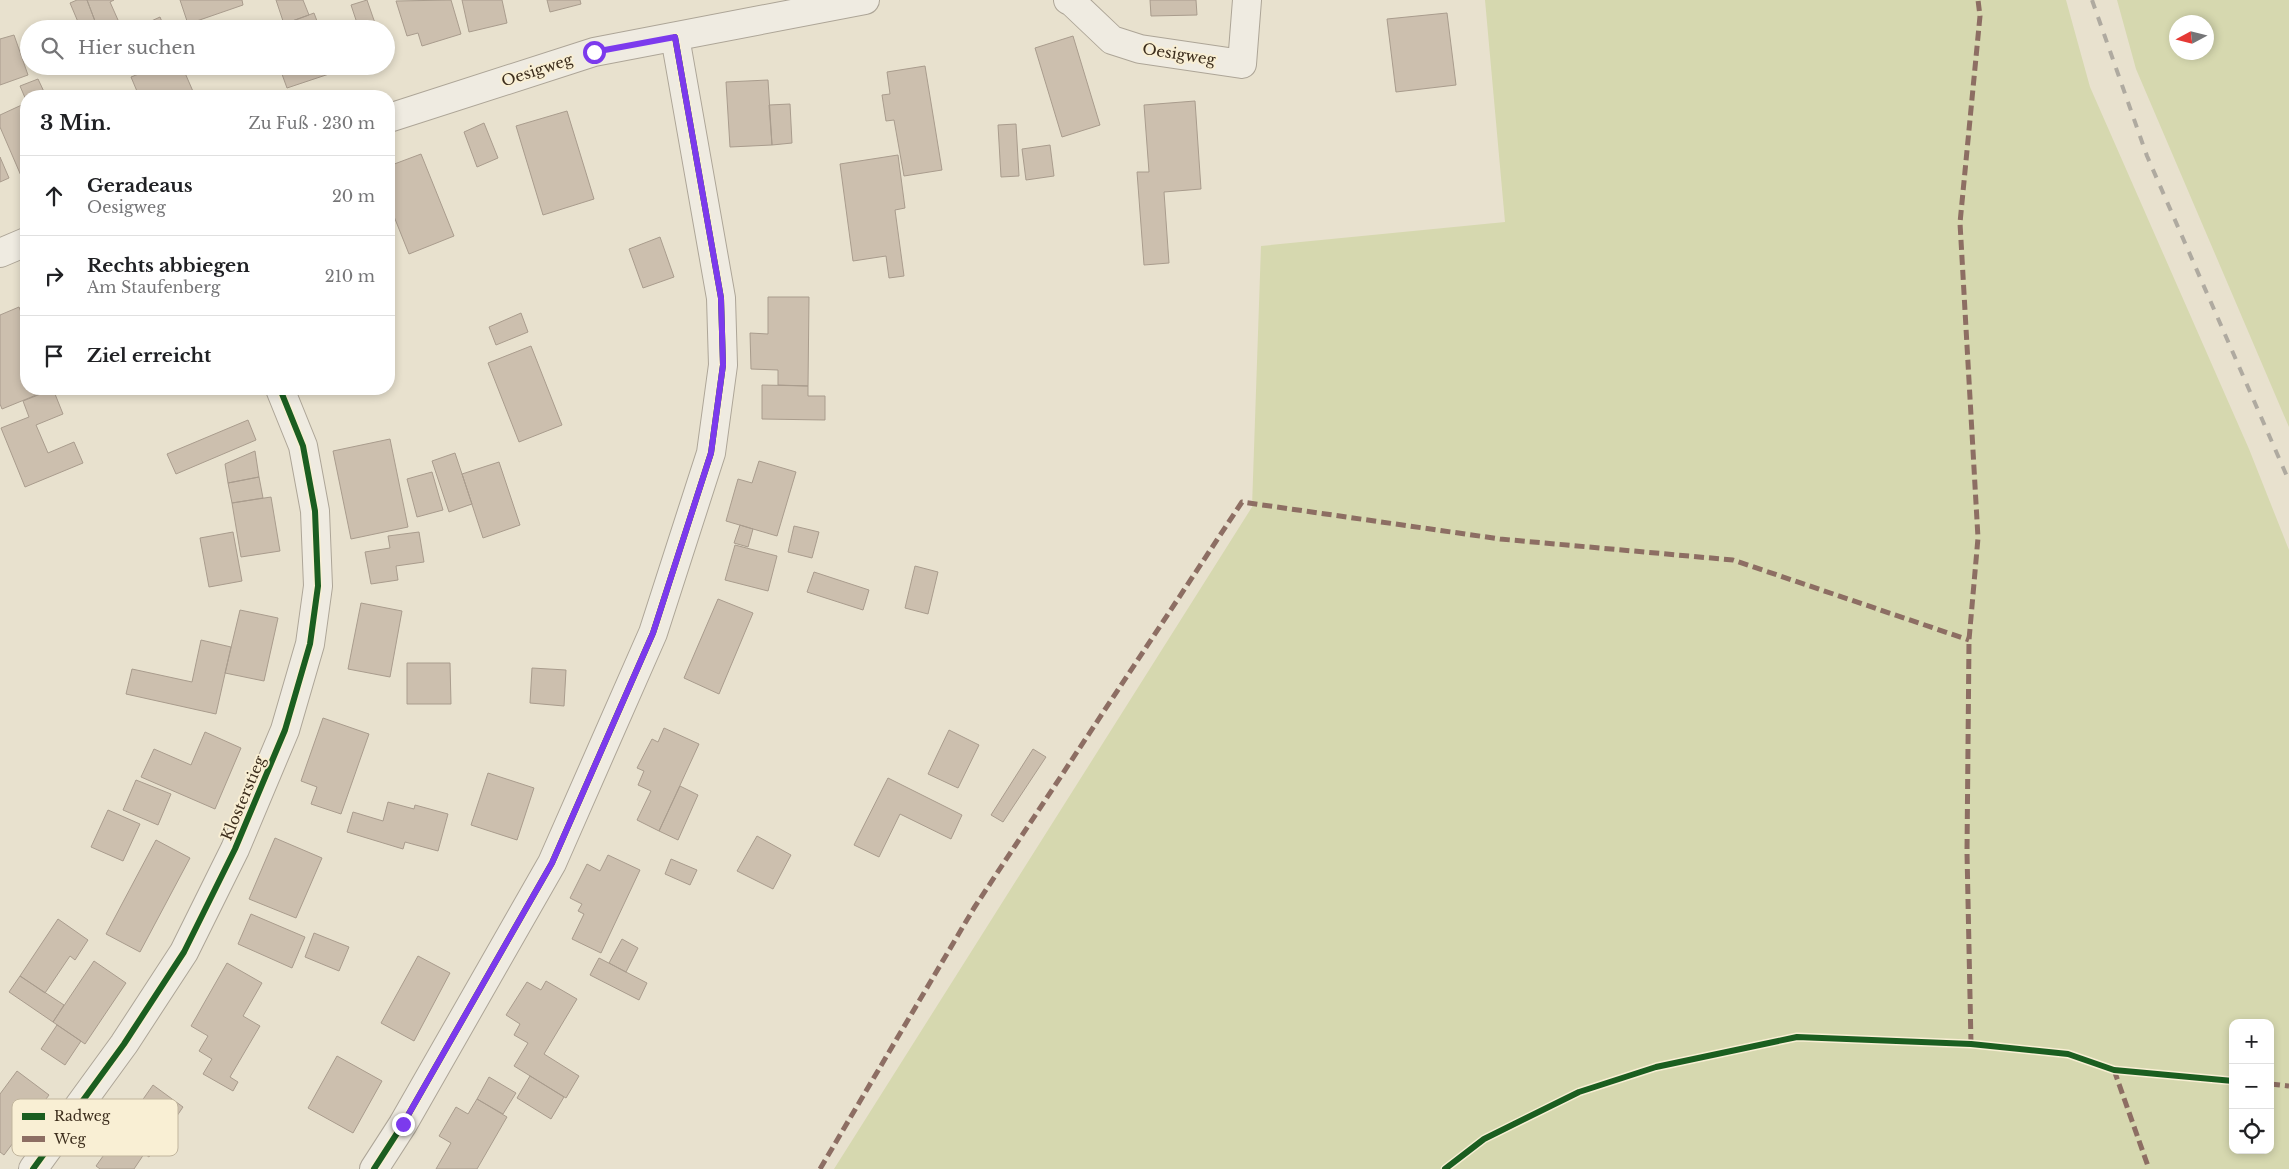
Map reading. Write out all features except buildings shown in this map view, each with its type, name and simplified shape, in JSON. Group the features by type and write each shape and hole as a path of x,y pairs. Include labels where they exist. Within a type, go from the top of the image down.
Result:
{"street":[{"name":"Oesigweg","path":"395,116 594,52 865,0"},
{"name":"Oesigweg","path":"1068,0 1112,40 1140,49 1242,64 1247,0"},
{"path":"374,1169 403,1124 552,863 653,633 711,453 723,365 721,298 675,37"},
{"path":"0,252 20,244"},
{"name":"Klosterstieg","path":"84,1099 124,1044 184,952 235,849 285,730 310,644 318,586 316,511 302,446 282,395"},
{"name":"Klosterstieg","path":"33,1169 42,1156"}],"green space":[{"path":"1485,0 2066,0 2090,87 2249,449 2289,550 2289,1169 834,1169 1252,507 1261,246 1505,222"},
{"path":"2117,0 2289,0 2289,427 2136,69"}],"railway":[{"path":"2092,0 2147,156 2289,481"}],"marked path":[{"path":"1971,1044 1967,852 1969,640 1978,538 1960,223 1980,16 1978,0"},
{"path":"820,1169 974,908 1242,502 1500,539 1733,560 1969,640"},
{"path":"2114,1070 2149,1169"},
{"path":"2274,1084 2289,1086"}],"cycle path":[{"path":"374,1169 403,1124 552,863 653,633 711,453 723,365 721,298 675,37"},
{"path":"84,1099 124,1044 184,952 235,849 285,730 310,644 318,586 315,511 303,446 282,395"},
{"path":"1445,1169 1484,1139 1579,1092 1656,1067 1797,1037 1971,1044 2068,1054 2114,1070 2229,1081"},
{"path":"33,1169 42,1156"}],"route":[{"path":"403,1124 552,863 653,633 711,453 723,365 721,298 675,37 594,52"}]}
